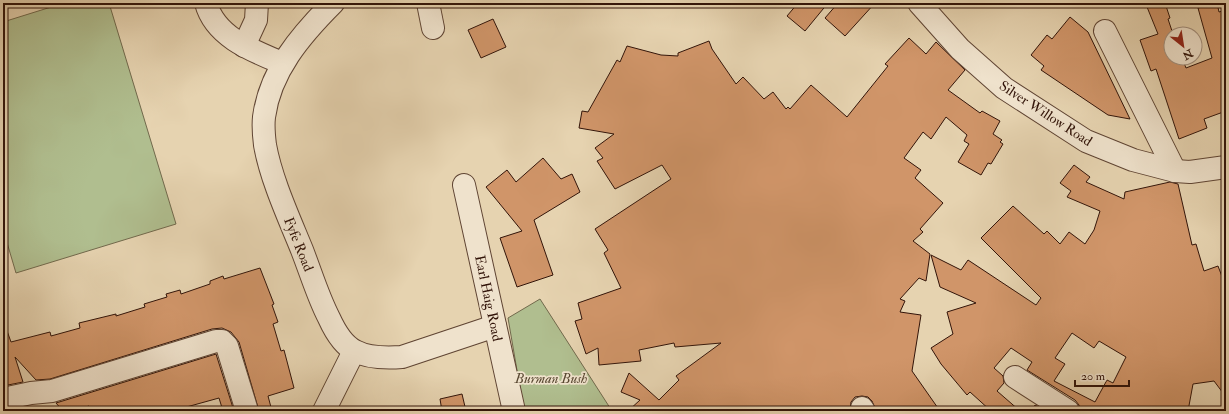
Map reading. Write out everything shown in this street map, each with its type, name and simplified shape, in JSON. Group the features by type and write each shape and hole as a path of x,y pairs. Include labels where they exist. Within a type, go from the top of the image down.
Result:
{"street":[{"path":"206,3 216,21 226,33 244,46 282,63"},
{"path":"244,46 256,20 257,3"},
{"name":"Fyfe Road","path":"333,3 309,27 282,63 271,92 264,118 265,145 280,194 329,318 341,338 354,351"},
{"path":"428,3 433,28"},
{"name":"Silver Willow Road","path":"919,3 960,49 1004,88 1086,141 1112,152 1175,171 1190,172 1226,167"},
{"path":"1105,31 1175,171"},
{"name":"Earl Haig Road","path":"464,185 485,271 495,326 514,411"},
{"path":"324,411 354,351 376,357 402,357 495,326"},
{"path":"3,400 31,393 52,391 216,341 222,341 227,346 246,411"},
{"path":"1015,377 1068,411"}],"green space":[{"path":"64,3 109,3 176,224 16,273 3,229 3,22"},
{"name":"Burman Bush","path":"540,299 612,411 524,411 508,318"}],"building":[{"path":"798,3 828,3 805,31 787,16"},
{"path":"838,3 875,3 845,36 825,18"},
{"path":"1157,3 1165,3 1170,18 1168,19 1170,26 1163,26 1163,66 1185,66 1186,68 1191,66 1203,66 1203,61 1212,58 1198,8 1217,3 1219,12 1226,10 1226,111 1204,119 1207,128 1179,139 1156,69 1151,71 1140,40 1158,34 1147,7"},
{"path":"1070,17 1088,32 1130,119 1108,115 1041,70 1044,66 1031,55 1047,35 1052,39"},
{"path":"493,19 506,47 481,58 468,30"},
{"path":"909,38 926,54 936,42 965,70 948,90 980,113 982,111 1000,121 993,134 1002,140 1000,142 1003,144 991,164 988,163 981,175 958,162 969,144 964,141 967,135 946,117 931,139 923,132 904,158 921,170 915,178 943,203 920,229 923,232 913,241 930,254 926,281 919,278 900,299 905,301 900,312 921,315 912,371 940,411 876,411 872,401 868,397 862,396 855,397 851,402 850,411 628,411 640,400 621,392 629,373 659,400 679,380 676,376 721,343 675,347 674,343 639,350 641,361 599,365 598,348 586,354 575,321 582,319 578,303 621,288 604,253 608,250 595,229 671,179 662,165 615,189 597,161 603,158 595,148 614,134 579,128 582,111 588,112 617,60 620,62 627,46 661,55 678,56 678,53 709,41 712,49 736,84 743,77 764,99 773,92 786,109 788,107 790,109 811,85 847,117 888,66 885,64"},
{"path":"543,158 561,179 572,174 580,192 534,220 553,275 517,287 500,238 522,231 486,187 507,170 516,182"},
{"path":"1074,165 1090,177 1086,182 1124,199 1125,192 1170,182 1178,184 1192,245 1196,244 1204,271 1218,266 1226,287 1226,397 1214,381 1193,384 1188,411 1080,411 1079,405 1075,400 1027,370 1032,362 1011,348 994,368 1003,376 1004,383 997,391 1020,411 991,411 970,392 967,395 941,364 931,348 953,334 947,312 976,303 940,287 931,255 961,270 968,260 1036,305 1041,298 981,238 1013,206 1044,234 1047,231 1060,244 1069,232 1085,244 1094,230 1100,211 1067,197 1071,191 1060,183","holes":["1072,333 1094,348 1099,341 1126,357 1113,383 1107,380 1095,402 1054,381 1065,364 1055,358"]},
{"path":"260,268 274,304 272,305 278,322 273,324 281,351 284,350 294,388 268,396 272,411 259,411 239,342 231,332 222,328 212,329 50,379 36,380 15,357 23,382 3,386 3,328 6,328 11,342 50,332 51,336 80,328 79,323 116,314 116,316 145,307 144,304 167,297 166,294 180,290 181,294 210,284 210,281 223,276 224,279"},
{"path":"216,354 234,411 223,411 219,398 172,411 91,411 89,406 72,411 63,411 56,403"},
{"path":"462,394 466,411 442,411 440,399"},
{"path":"1035,405 1045,411 1031,411"}]}
